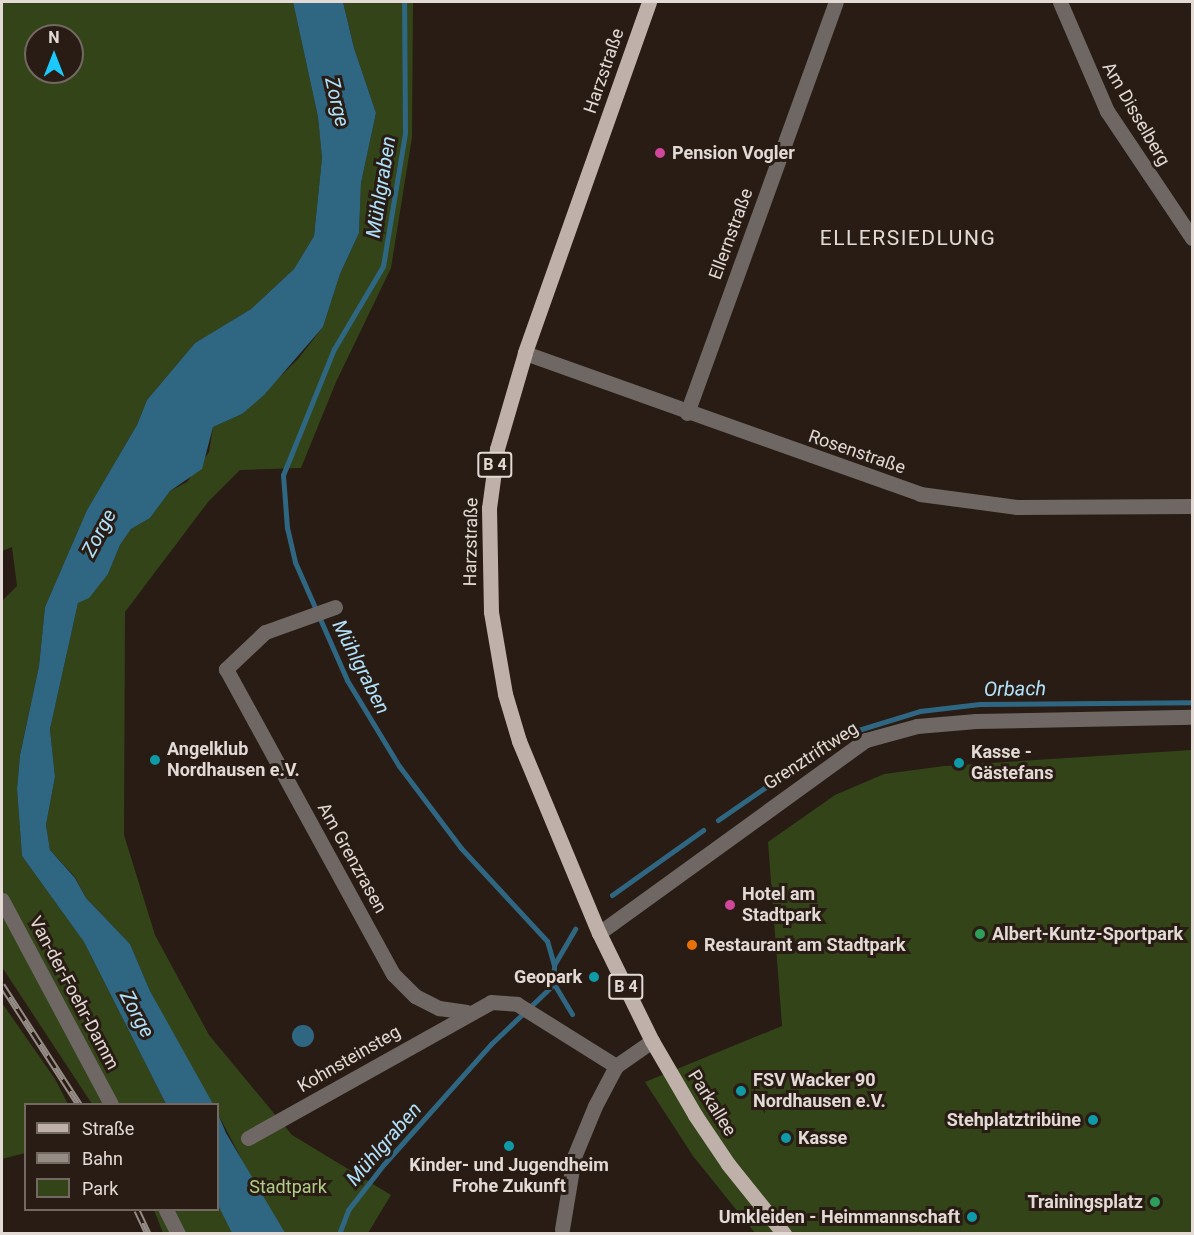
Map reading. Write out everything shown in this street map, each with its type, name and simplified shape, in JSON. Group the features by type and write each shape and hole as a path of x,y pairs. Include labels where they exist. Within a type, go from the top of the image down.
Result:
{"main road":[{"name":"Harzstraße","path":"649,2 525,353 497,449 492,484 487,562 491,612 503,683 519,741 599,933 652,1041"},
{"name":"Parkallee","path":"652,1041 712,1142 784,1233"}],"street":[{"name":"Ellernstraße","path":"687,413 836,2"},
{"name":"Am Disselberg","path":"1060,2 1107,111 1192,238"},
{"name":"Rosenstraße","path":"525,353 687,413 920,494 967,503 1017,507 1192,506"},
{"name":"Am Grenzrasen","path":"322,612 266,632 226,669 393,974 415,996 439,1008 467,1012 491,1002 517,1005 616,1066"},
{"name":"Grenztriftweg","path":"599,933 866,740 917,726 976,721 1192,717"},
{"name":"Van-der-Foehr-Damm","path":"2,900 110,1103"},
{"name":"Kohnsteinsteg","path":"248,1138 467,1012"},
{"path":"562,1229 574,1157 616,1066 652,1041"},
{"path":"167,1211 178,1233"}],"green space":[{"path":"2,2 293,2 318,117 322,158 314,236 294,269 251,309 195,343 147,400 137,425 87,510 45,607 39,666 20,754 17,789 22,856 84,942 165,1103 91,1103 2,967 2,601 17,586 12,547 2,551"},
{"name":"Stadtpark","path":"343,2 413,2 412,137 391,268 336,382 301,468 240,470 208,502 125,612 124,835 155,935 209,1035 292,1135 391,1195 368,1233 163,1233 154,1211 219,1211 219,1169 241,1158 219,1116 219,1103 212,1103 193,1073 150,991 130,944 86,898 75,877 50,850 46,825 55,777 50,729 78,603 108,574 120,545 131,529 150,518 170,491 187,482 209,452 213,427 242,414 298,359 323,327 340,274 359,233 361,183 376,113 354,48"},
{"name":"Albert-Kuntz-Sportpark","path":"1192,750 1192,1233 755,1233 693,1156 645,1082 782,1026 768,842 835,795 884,774 944,766"},
{"path":"2,1003 55,1079 67,1103 24,1103 24,1153 2,1159"}],"water":[{"name":"Zorge","path":"293,2 343,2 354,48 376,113 361,183 359,233 340,274 323,327 264,395 242,414 213,427 202,469 170,491 150,518 131,529 120,545 108,574 89,598 78,603 50,729 55,777 46,825 50,850 75,878 86,898 130,944 150,991 212,1103 165,1103 84,942 22,856 17,789 20,755 39,666 45,607 87,510 137,425 147,400 195,343 251,309 294,269 314,236 322,158 318,117"},
{"path":"303,1025 311,1028 314,1036 311,1044 303,1047 295,1044 292,1036 295,1028"},
{"path":"219,1116 226,1133 285,1233 232,1233 219,1207"}],"waterway":[{"name":"Mühlgraben","path":"339,1234 348,1210 384,1164 491,1044 554,984 554,965 547,941 461,848 399,766 347,680 295,562 287,528 283,475 334,349 383,266 405,133 404,2"},
{"name":"Orbach","path":"842,735 920,711 980,704 1192,702"},
{"name":"Orbach","path":"815,753 821,749"},
{"name":"Orbach","path":"718,820 796,766"},
{"name":"Orbach","path":"612,895 703,830"},
{"name":"Orbach","path":"554,965 575,929"},
{"path":"554,984 572,1014"}],"railway":[{"path":"2,985 78,1103"},
{"path":"137,1211 148,1234"}],"place":[{"name":"Pension Vogler","path":"660,153"},
{"name":"Angelklub Nordhausen e.V.","path":"155,760"},
{"name":"Kasse - Gästefans","path":"959,763"},
{"name":"Hotel am Stadtpark","path":"730,905"},
{"name":"Albert-Kuntz-Sportpark","path":"980,934"},
{"name":"Restaurant am Stadtpark","path":"692,945"},
{"name":"Geopark","path":"594,977"},
{"name":"FSV Wacker 90 Nordhausen e.V.","path":"741,1091"},
{"name":"Stehplatztribüne","path":"1093,1120"},
{"name":"Kasse","path":"786,1138"},
{"name":"Kinder- und Jugendheim Frohe Zukunft","path":"509,1146"},
{"name":"Trainingsplatz","path":"1155,1202"},
{"name":"Umkleiden - Heimmannschaft","path":"972,1217"}],"district":[{"name":"ELLERSIEDLUNG","path":"908,238"}]}
